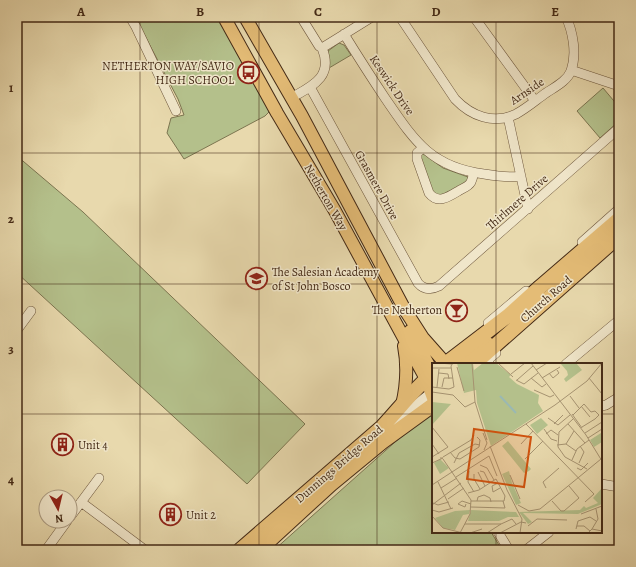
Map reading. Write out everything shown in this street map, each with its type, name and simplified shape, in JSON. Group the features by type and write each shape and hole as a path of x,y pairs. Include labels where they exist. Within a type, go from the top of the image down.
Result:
{"highway":[{"name":"Church Road","path":"450,363 509,315 619,219"},
{"name":"Church Road","path":"476,363 619,236"},
{"name":"Dunnings Bridge Road","path":"240,550 382,427 428,376"},
{"name":"Dunnings Bridge Road","path":"259,550 331,484 432,399"}],"main road":[{"name":"Netherton Way","path":"224,17 267,96 339,218 403,339 428,376"},
{"name":"Netherton Way","path":"245,17 305,122 414,324 450,363"},
{"path":"397,294 404,320 428,376 432,399"},
{"path":"450,363 493,338 512,330"},
{"path":"402,406 407,383 403,339"}],"street":[{"path":"130,17 176,111"},
{"path":"291,98 318,81 324,72 325,60 322,48 319,46 300,17"},
{"path":"322,48 372,17"},
{"path":"400,17 460,105 472,113 485,118 508,117"},
{"path":"474,17 535,101"},
{"path":"566,17 570,29 573,49 571,70 619,86"},
{"name":"Keswick Drive","path":"344,34 410,134 431,155 449,166 473,173 512,177 521,176"},
{"name":"Arnside","path":"528,209 508,117 517,113 562,82 571,70"},
{"name":"Grasmere Drive","path":"310,87 418,283 422,287 428,289"},
{"name":"Thirlmere Drive","path":"428,289 439,286 619,128"},
{"path":"423,148 417,154 417,159 429,193 435,198 446,198 467,186 471,182 473,173"},
{"name":"Church Road","path":"490,329 488,323 619,209"},
{"name":"Church Road","path":"488,363 490,358 619,244"},
{"path":"17,330 31,311"},
{"path":"567,363 619,320"},
{"path":"602,406 606,405 619,396"},
{"path":"354,450 373,441 432,399"},
{"path":"78,506 99,478"},
{"path":"602,484 619,487"},
{"path":"81,502 145,550"},
{"path":"46,550 61,529"},
{"path":"499,533 511,550"},
{"path":"504,533 511,550"},
{"path":"535,533 539,541"},
{"path":"526,550 548,533"}],"green space":[{"path":"135,17 220,17 271,110 265,116 184,159 167,133 171,118 184,115 178,99"},
{"path":"339,43 344,45 351,55 329,68 328,51"},
{"path":"603,88 619,107 619,121 600,138 577,111"},
{"path":"422,153 443,168 468,177 468,183 446,195 434,195 419,155"},
{"path":"17,156 83,212 305,424 247,484 17,273"},
{"path":"431,410 432,533 492,533 502,550 274,550"}],"place":[{"name":"NETHERTON WAY/SAVIO HIGH SCHOOL","path":"249,73"},
{"name":"The Salesian Academy of St John Bosco","path":"256,279"},
{"name":"The Netherton","path":"457,310"},
{"name":"Unit 4","path":"63,445"},
{"name":"Unit 2","path":"171,515"}]}
